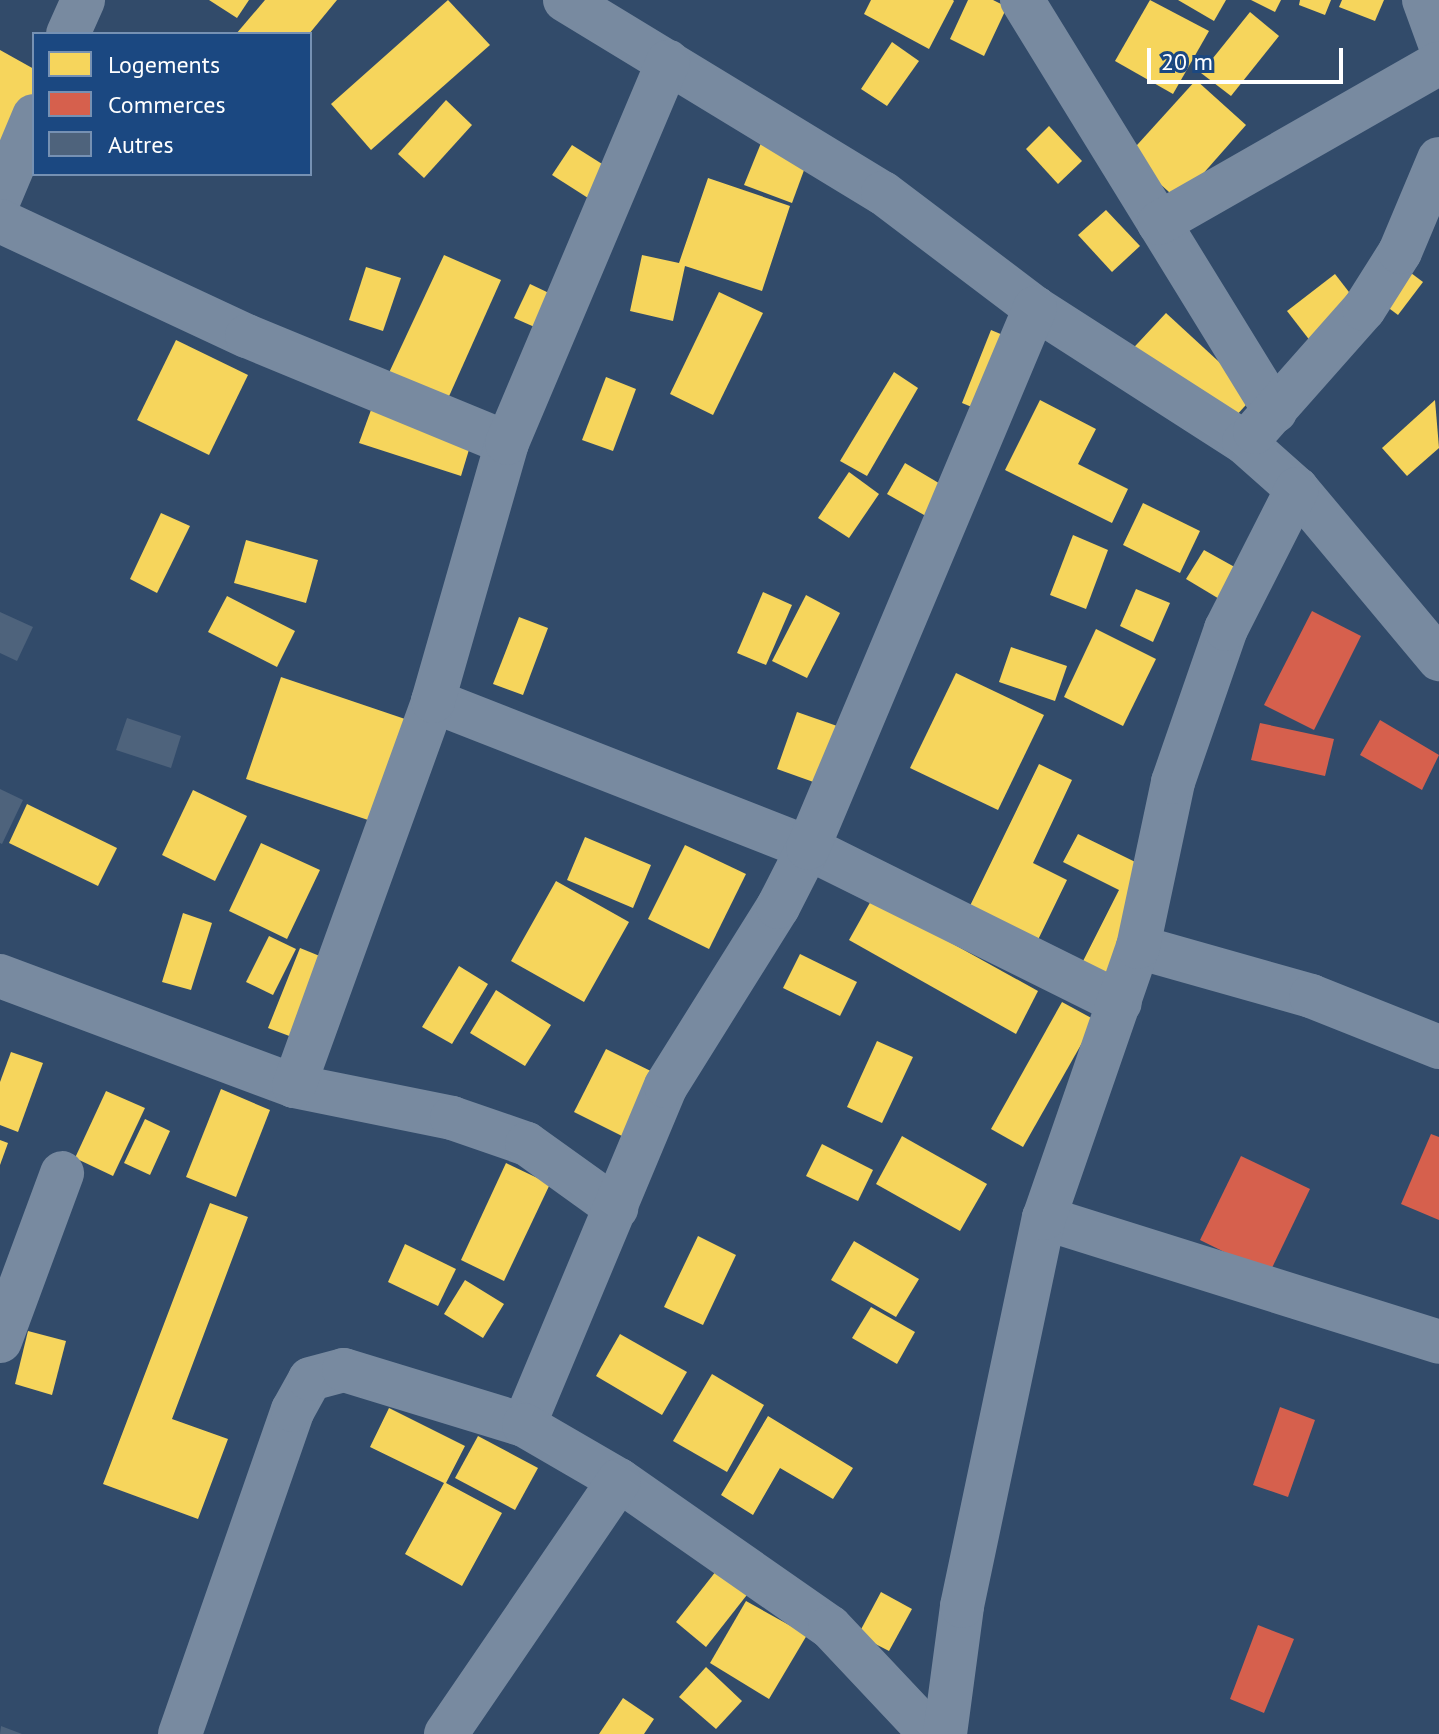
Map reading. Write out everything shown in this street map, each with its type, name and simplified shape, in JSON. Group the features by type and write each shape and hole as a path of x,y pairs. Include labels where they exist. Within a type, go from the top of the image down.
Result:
{"street":[{"path":"69,32 83,0"},
{"path":"565,0 883,193 1035,308 1244,442 1297,489 1439,659"},
{"path":"1022,0 1275,412"},
{"path":"1424,0 1439,41"},
{"path":"294,1086 433,701 507,443 668,62"},
{"path":"1159,223 1439,63"},
{"path":"0,197 32,121"},
{"path":"1244,442 1275,412 1364,309 1400,252 1439,159"},
{"path":"0,221 247,336 507,443"},
{"path":"524,1425 666,1086 778,907 808,848 1035,308"},
{"path":"945,1734 962,1606 1044,1218 1138,947 1173,782 1197,712 1226,629 1297,489"},
{"path":"433,701 808,848 1120,1003"},
{"path":"1138,947 1311,996 1439,1047"},
{"path":"0,976 294,1086 452,1118 527,1144 616,1208"},
{"path":"0,1341 62,1173"},
{"path":"1044,1218 1439,1342"},
{"path":"180,1734 293,1410 310,1379 344,1370 524,1425 619,1480 830,1627 931,1734"},
{"path":"446,1734 619,1480"}],"building: Logements":[{"path":"209,0 249,0 237,18"},
{"path":"265,0 337,0 311,32 238,32"},
{"path":"448,0 490,45 371,150 331,104"},
{"path":"871,0 954,1 929,49 864,14"},
{"path":"968,0 993,0 1007,7 984,56 950,39"},
{"path":"1150,0 1209,31 1173,94 1115,61"},
{"path":"1178,0 1226,0 1214,21"},
{"path":"1251,0 1281,0 1275,12"},
{"path":"1300,0 1331,0 1325,15 1299,5"},
{"path":"1342,0 1384,0 1375,21 1339,7"},
{"path":"1250,12 1279,36 1231,96 1201,73"},
{"path":"892,42 919,61 887,106 861,89"},
{"path":"0,50 32,68 32,104 0,147"},
{"path":"1196,80 1246,125 1179,201 1128,155"},
{"path":"446,100 472,125 424,178 398,154"},
{"path":"1049,126 1082,161 1058,184 1026,149"},
{"path":"761,143 807,162 792,203 744,185"},
{"path":"572,145 618,174 599,205 552,175"},
{"path":"708,178 790,206 762,291 685,266 673,321 630,311 642,255 679,263"},
{"path":"1106,210 1140,246 1112,272 1078,235"},
{"path":"444,255 501,280 446,403 387,377"},
{"path":"1391,258 1423,282 1398,315 1366,291"},
{"path":"366,267 401,278 383,331 349,320"},
{"path":"1335,274 1359,305 1311,342 1287,311"},
{"path":"530,284 570,303 555,336 514,318"},
{"path":"719,292 763,313 713,415 670,394"},
{"path":"1166,313 1255,395 1214,440 1124,358"},
{"path":"991,330 1029,346 999,418 962,403"},
{"path":"176,340 248,375 209,455 137,420"},
{"path":"894,372 918,388 867,476 840,461"},
{"path":"606,377 636,389 613,451 582,440"},
{"path":"1040,400 1096,429 1078,464 1128,489 1112,523 1005,470"},
{"path":"1435,400 1439,448 1407,476 1382,448"},
{"path":"371,410 471,443 461,476 359,443"},
{"path":"905,463 964,498 947,528 887,494"},
{"path":"849,472 879,494 849,538 818,518"},
{"path":"1143,503 1200,531 1180,573 1123,545"},
{"path":"161,513 190,526 157,593 130,579"},
{"path":"1073,535 1108,550 1086,609 1050,595"},
{"path":"246,540 318,560 306,603 234,583"},
{"path":"1204,550 1249,575 1231,606 1186,579"},
{"path":"1136,589 1170,603 1153,642 1120,626"},
{"path":"763,592 792,605 766,665 737,653"},
{"path":"806,595 840,613 807,678 772,661"},
{"path":"227,596 295,631 277,667 208,632"},
{"path":"519,617 548,628 523,695 493,684"},
{"path":"1096,629 1156,659 1123,726 1064,697"},
{"path":"1011,647 1067,666 1055,701 999,682"},
{"path":"956,673 1044,715 998,810 910,768"},
{"path":"281,677 408,720 374,822 246,779"},
{"path":"797,712 840,727 819,784 777,769"},
{"path":"1039,764 1072,780 1033,863 1067,880 1034,948 966,914"},
{"path":"193,790 247,816 215,881 162,855"},
{"path":"27,804 117,848 98,886 9,843"},
{"path":"1078,834 1166,877 1110,989 1077,973 1119,890 1063,862"},
{"path":"585,837 651,865 633,908 567,880"},
{"path":"261,843 320,870 287,939 229,911"},
{"path":"685,845 746,874 709,949 648,919"},
{"path":"556,881 629,922 584,1002 511,961"},
{"path":"872,899 1038,991 1016,1034 849,940"},
{"path":"183,913 212,923 191,990 162,982"},
{"path":"269,936 296,949 273,995 246,982"},
{"path":"300,948 332,961 300,1040 268,1028"},
{"path":"800,954 857,982 840,1016 783,988"},
{"path":"459,966 488,984 452,1044 422,1027"},
{"path":"496,990 551,1025 525,1066 470,1033"},
{"path":"1062,1002 1095,1020 1023,1147 991,1129"},
{"path":"877,1041 913,1057 882,1123 847,1107"},
{"path":"606,1049 669,1080 638,1144 574,1112"},
{"path":"11,1052 43,1063 18,1132 0,1125 0,1082"},
{"path":"221,1089 270,1110 236,1197 186,1177"},
{"path":"106,1091 145,1108 113,1176 75,1158"},
{"path":"145,1119 170,1131 150,1175 124,1163"},
{"path":"902,1136 987,1184 960,1231 876,1184"},
{"path":"0,1140 8,1143 0,1165"},
{"path":"822,1144 873,1170 858,1201 806,1176"},
{"path":"506,1163 550,1184 504,1281 461,1260"},
{"path":"210,1203 248,1217 172,1419 228,1439 198,1519 103,1484"},
{"path":"698,1236 736,1255 703,1325 664,1307"},
{"path":"854,1241 919,1279 896,1317 831,1280"},
{"path":"405,1244 456,1269 438,1306 388,1282"},
{"path":"465,1280 504,1304 483,1338 444,1314"},
{"path":"871,1307 915,1332 897,1364 852,1338"},
{"path":"28,1331 66,1341 52,1395 15,1384"},
{"path":"620,1334 687,1372 662,1415 596,1376"},
{"path":"712,1374 764,1405 727,1472 673,1441"},
{"path":"389,1408 465,1446 446,1483 502,1513 462,1586 405,1554 444,1483 370,1447"},
{"path":"768,1416 853,1468 833,1499 780,1468 753,1515 721,1495"},
{"path":"478,1436 538,1468 515,1510 455,1478"},
{"path":"720,1566 750,1591 706,1647 676,1622"},
{"path":"881,1592 912,1609 889,1651 858,1635"},
{"path":"746,1601 807,1635 769,1699 710,1663"},
{"path":"706,1667 742,1701 716,1729 679,1697"},
{"path":"623,1698 654,1719 644,1734 599,1734"}],"building: Commerces":[{"path":"1312,611 1361,636 1314,730 1264,705"},
{"path":"1380,720 1439,755 1422,790 1360,755"},
{"path":"1260,723 1334,739 1325,776 1251,760"},
{"path":"1431,1134 1439,1137 1439,1220 1401,1204"},
{"path":"1241,1156 1310,1189 1269,1274 1200,1240"},
{"path":"1280,1407 1315,1420 1288,1497 1253,1485"},
{"path":"1258,1625 1294,1639 1264,1713 1230,1699"}],"building: Autres":[{"path":"0,612 33,627 17,661 0,653"},
{"path":"127,718 181,736 171,768 116,750"},
{"path":"0,789 23,800 2,844 0,843"},
{"path":"1,1726 22,1734 0,1734"}]}
